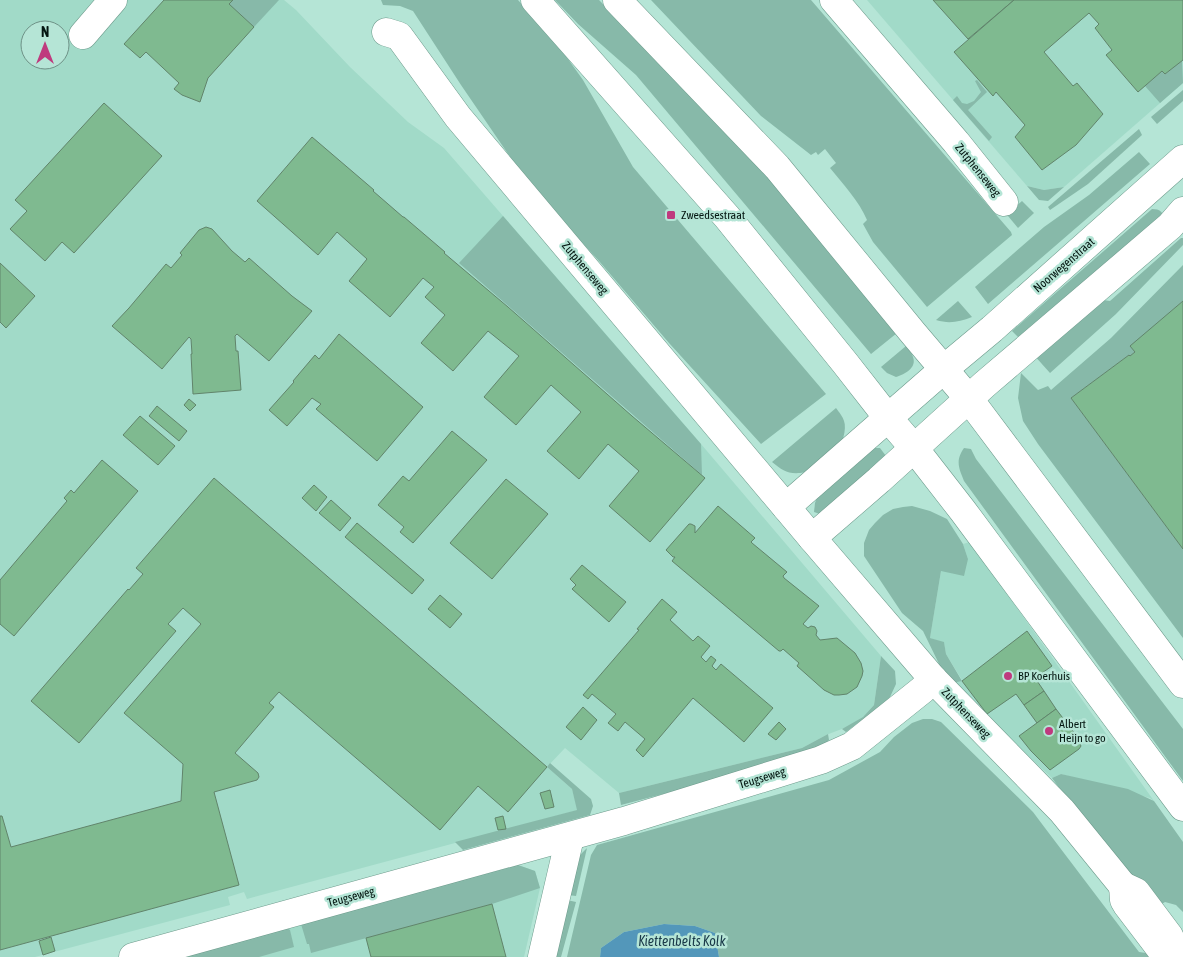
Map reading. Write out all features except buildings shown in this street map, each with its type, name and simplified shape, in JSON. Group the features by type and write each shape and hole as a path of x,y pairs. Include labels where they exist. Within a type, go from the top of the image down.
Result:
{"street":[{"path":"83,35 113,0"},
{"path":"535,0 726,217 914,448 1183,807"},
{"path":"617,0 777,167 906,326 969,399 1183,684"},
{"name":"Zutphenseweg","path":"834,0 956,142 1004,202"},
{"name":"Zutphenseweg","path":"386,32 399,36 458,117 933,679 1062,811 1130,896 1162,951 1173,955"},
{"name":"Noorwegenstraat","path":"944,369 1182,162"},
{"path":"812,538 969,399 1170,226 1183,212"},
{"path":"786,507 944,369"},
{"name":"Teugseweg","path":"133,957 570,837 821,760 852,746 933,679"},
{"path":"542,957 570,837"}],"shaded area":[{"path":"0,0 284,0 408,122 444,148 701,444 881,656 874,705 863,717 847,727 826,735 802,748 619,793 565,748 547,767 572,789 578,810 247,899 244,892 228,897 230,905 35,957 0,957"},
{"path":"233,0 279,0 254,27 229,4"},
{"path":"381,0 518,0 558,45 583,80 633,167 826,394 761,444 530,186 413,11 400,6 383,5"},
{"path":"555,0 599,0 654,55 786,197 834,252 897,333 871,354 636,75 578,24"},
{"path":"651,0 811,0 1012,235 927,307 873,242 863,224 867,220 864,213 830,168 836,163 825,149 818,155 816,152 811,155 761,116"},
{"path":"867,0 1183,0 1183,83 1064,187 1044,190 1027,186"},
{"path":"1182,60 1183,83 1160,103 1145,86 1162,71 1165,74"},
{"path":"977,80 987,92 968,110 992,137 989,141 953,100 957,96 962,103 967,104 974,101 981,92 975,81"},
{"path":"1183,90 1183,101 1157,124 1151,117"},
{"path":"1139,129 1142,135 1088,184 1050,210 1048,207"},
{"path":"1139,152 1150,164 988,304 975,287 1044,227 1089,195"},
{"path":"1027,186 1044,190 1064,187 1048,201 1039,200"},
{"path":"1022,201 1034,213 1018,228 1008,216 1008,213"},
{"path":"1152,209 1161,212 1165,220 1019,338 1012,331"},
{"path":"503,216 701,444 702,475 459,263"},
{"path":"1183,238 1183,245 1116,314 1050,373 1033,354 1095,299 1110,301"},
{"path":"1183,265 1183,301 1131,346 1135,352 1071,398 1183,549 1183,638 1038,444 1023,421 1018,398 1021,373 1038,390 1048,386 1051,390 1111,338"},
{"path":"958,301 972,317 954,322 936,320"},
{"path":"906,346 913,357 912,367 896,377 887,373 881,367"},
{"path":"836,408 841,414 845,428 841,445 834,454 825,461 800,473 785,471 772,462"},
{"path":"875,448 880,448 886,456 823,515 814,512 817,498"},
{"path":"964,448 971,449 976,459 1183,729 1183,781 964,481 959,468 959,461"},
{"path":"912,506 930,511 947,519 963,544 968,559 964,576 941,571 930,638 944,642 946,654 962,681 952,683 942,670 923,631 902,613 864,556 864,543 869,530 875,523 893,509"},
{"path":"970,542 1154,801 1150,798 1061,774 1052,778 952,683 962,680 946,654 944,643 930,638 941,571 968,559 963,544"},
{"path":"881,656 895,671 896,684 890,697 877,713 859,722 846,732 842,729 863,717 874,705"},
{"path":"923,719 941,722 1033,812 1139,952 1146,953 1149,957 719,957 715,933 695,926 664,924 624,932 601,948 600,957 567,957 591,855 597,845 829,780 880,752 894,737 912,723"},
{"path":"828,734 829,740 815,754 621,805 619,793 802,748"},
{"path":"550,763 591,799 593,806 590,815 463,850 455,842 577,810 572,789 547,767"},
{"path":"1061,774 1128,789 1154,801 1183,842 1183,912 1176,905 1165,902 1157,907 1098,841 1052,778"},
{"path":"587,848 576,896 568,895 580,855"},
{"path":"518,865 535,871 540,888 524,957 179,957"},
{"path":"518,865 535,871 540,888 492,904 311,953 309,944 307,944 301,924"},
{"path":"567,900 576,902 561,957 553,957"},
{"path":"287,928 290,930 294,947 259,957 179,957"}],"water":[{"name":"Kiettenbelts Kolk","path":"664,924 695,926 715,933 719,957 600,957 601,948 624,932"}],"place":[{"name":"Zweedsestraat","path":"671,215"},
{"name":"BP Koerhuis","path":"1008,676"},
{"name":"Albert Heijn to go","path":"1049,731"}]}
